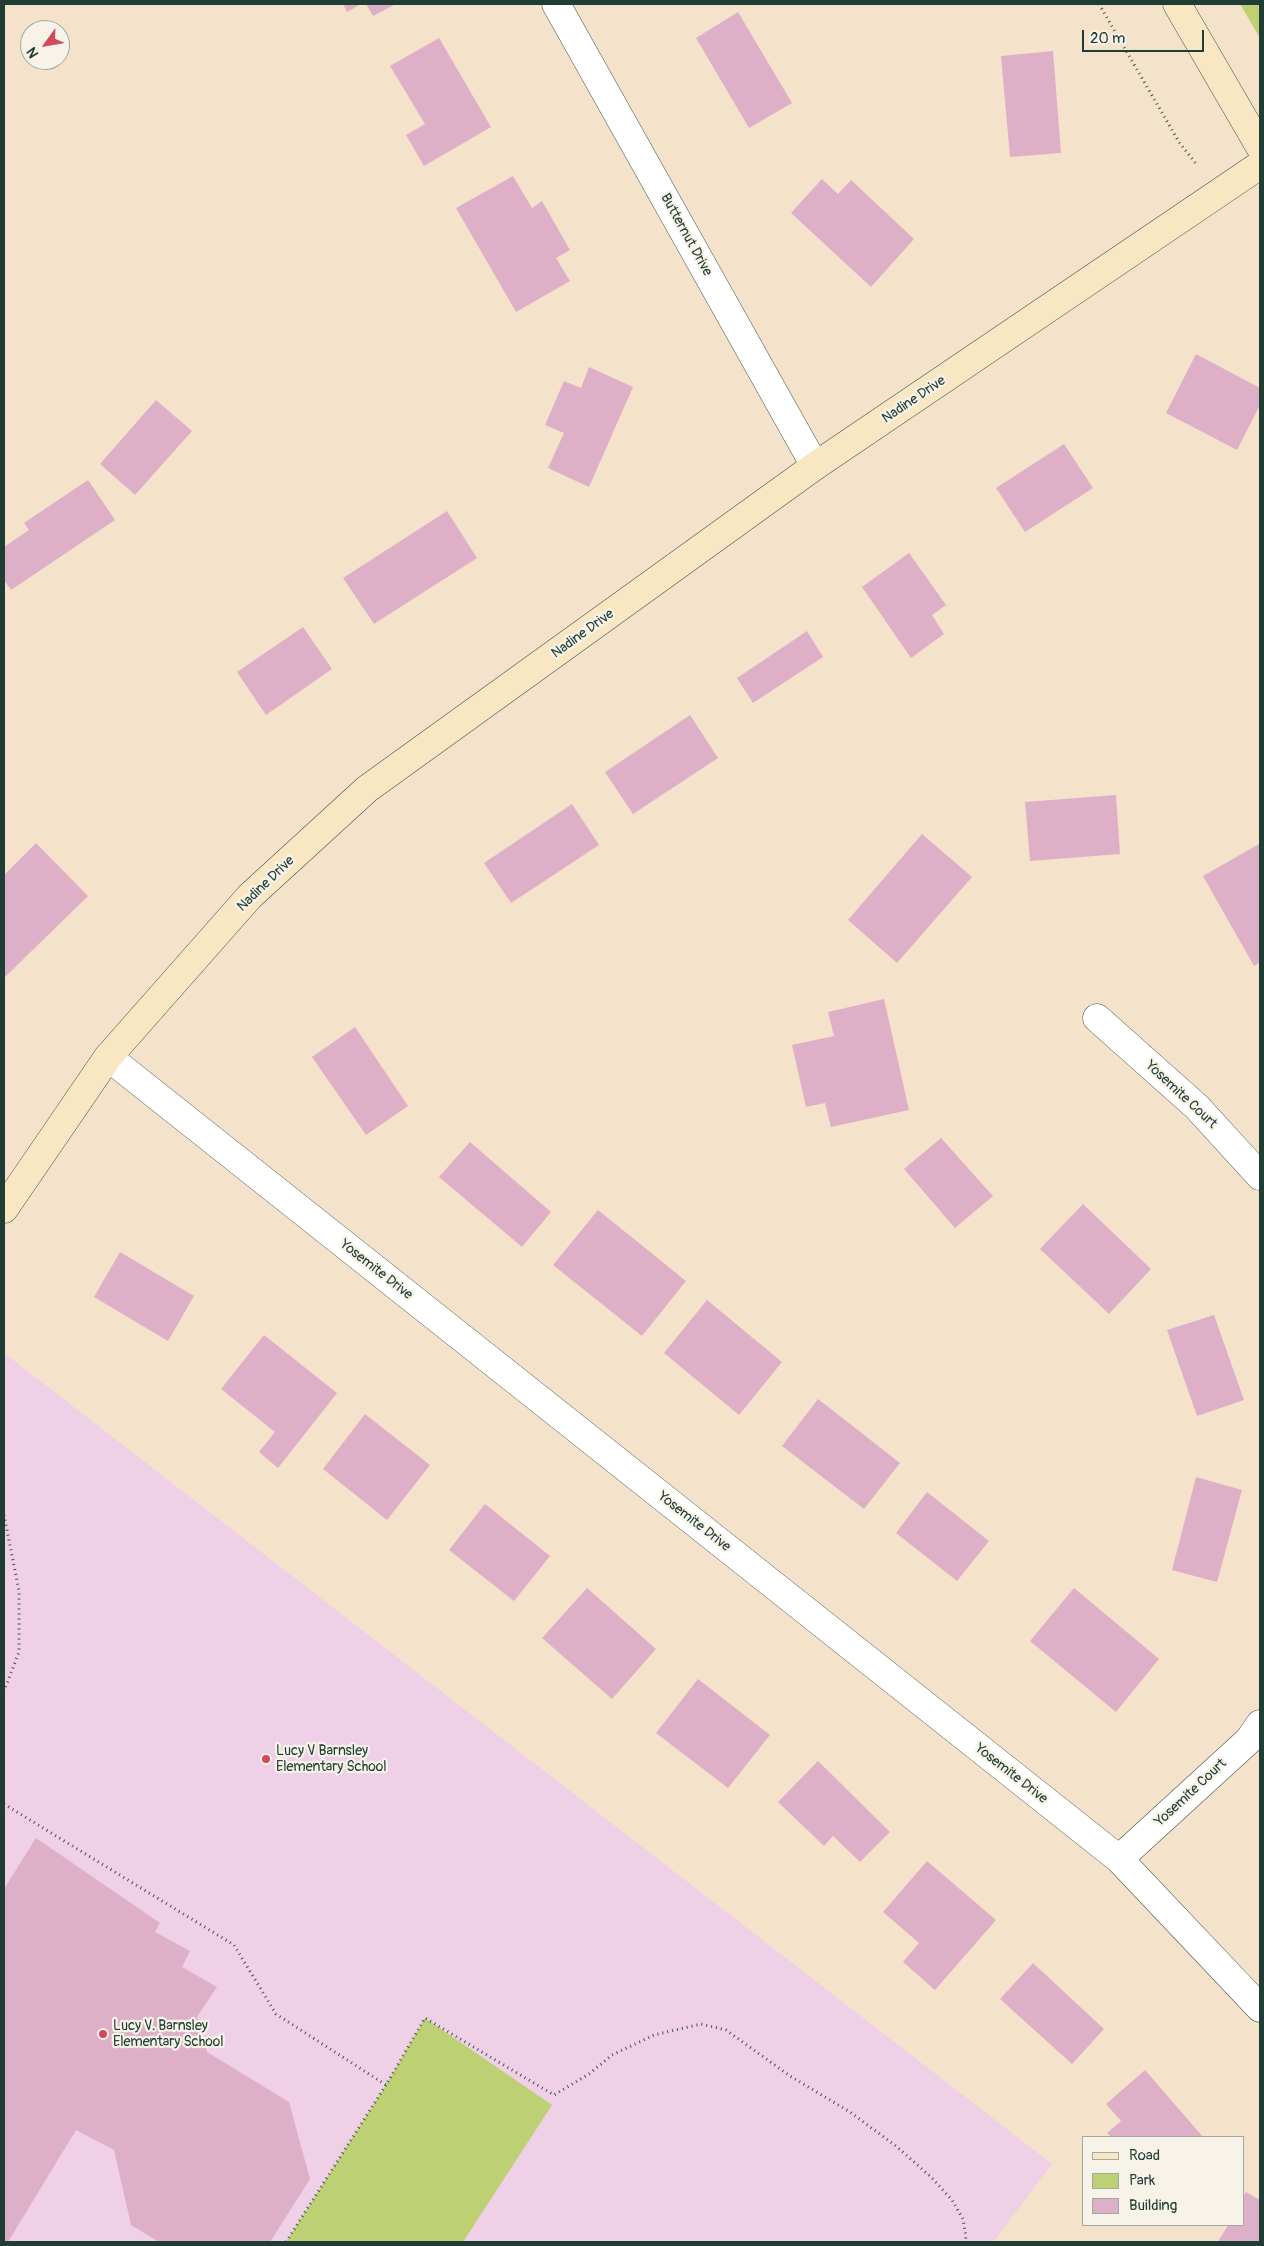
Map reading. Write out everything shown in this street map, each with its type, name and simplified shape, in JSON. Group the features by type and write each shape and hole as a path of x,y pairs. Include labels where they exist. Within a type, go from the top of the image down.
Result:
{"street":[{"name":"Butternut Drive","path":"556,4 815,466"},
{"path":"1176,4 1260,147"},
{"name":"Nadine Drive","path":"4,1209 108,1057 250,896 368,789 815,466 1260,165"},
{"name":"Yosemite Court","path":"1097,1018 1197,1107 1260,1176"},
{"name":"Yosemite Drive","path":"108,1057 1119,1859 1260,2008"},
{"name":"Yosemite Court","path":"1119,1859 1249,1740 1260,1724"}],"path":[{"path":"1099,4 1178,142 1219,193"},
{"path":"4,1516 19,1591 19,1652 4,1691"},
{"path":"4,1804 234,1944 276,2014 386,2085"},
{"path":"286,2242 386,2085 425,2018 554,2095 590,2074 612,2055 654,2035 701,2024 726,2030 790,2076 850,2112 896,2146 931,2177 952,2200 962,2219 966,2237 965,2242"}],"shaded area":[{"name":"Lucy V Barnsley Elementary School","path":"4,1353 1052,2164 993,2242 4,2242"}],"green space":[{"path":"1240,4 1260,4 1260,38"},
{"path":"425,2018 552,2105 463,2242 286,2242 386,2085"}],"building":[{"path":"343,4 361,4 347,12"},
{"path":"366,4 396,4 373,16"},
{"path":"738,12 792,103 749,128 696,38"},
{"path":"439,38 491,127 424,166 406,135 425,124 390,66"},
{"path":"1053,51 1061,153 1010,157 1001,56"},
{"path":"513,176 532,208 542,201 570,250 556,258 570,281 516,312 456,208"},
{"path":"822,179 838,194 851,180 914,239 871,287 791,213"},
{"path":"1196,354 1260,388 1260,405 1237,450 1166,413"},
{"path":"589,367 633,387 589,487 548,468 564,433 545,425 564,381 581,388"},
{"path":"156,400 192,431 135,495 100,464"},
{"path":"1064,444 1093,488 1025,532 996,488"},
{"path":"88,480 115,520 11,590 4,580 4,547 29,530 24,523"},
{"path":"447,511 477,558 374,624 343,578"},
{"path":"909,553 946,605 932,615 944,634 911,658 862,587"},
{"path":"303,627 332,669 266,715 237,672"},
{"path":"807,631 823,657 753,703 737,678"},
{"path":"690,715 718,758 633,814 605,772"},
{"path":"1116,795 1120,854 1030,861 1025,802"},
{"path":"572,804 599,845 511,903 484,863"},
{"path":"922,834 972,877 897,963 848,920"},
{"path":"36,843 88,896 4,978 4,875"},
{"path":"1259,844 1260,962 1254,966 1203,876"},
{"path":"884,999 909,1110 831,1127 825,1103 806,1107 792,1045 834,1036 828,1012"},
{"path":"355,1027 408,1106 366,1135 312,1057"},
{"path":"941,1138 993,1196 955,1228 904,1169"},
{"path":"470,1142 551,1212 522,1247 439,1177"},
{"path":"1083,1204 1151,1269 1109,1314 1040,1249"},
{"path":"598,1210 686,1281 642,1336 553,1265"},
{"path":"120,1252 194,1296 168,1341 94,1297"},
{"path":"707,1300 782,1362 739,1415 664,1353"},
{"path":"1214,1315 1244,1400 1197,1416 1167,1330"},
{"path":"264,1335 337,1393 278,1468 259,1452 275,1432 221,1389"},
{"path":"818,1399 900,1463 864,1509 782,1446"},
{"path":"365,1414 430,1465 387,1520 323,1469"},
{"path":"1196,1477 1242,1490 1217,1582 1172,1570"},
{"path":"927,1492 989,1541 957,1581 896,1533"},
{"path":"485,1504 550,1556 514,1601 449,1550"},
{"path":"587,1588 656,1649 612,1699 542,1638"},
{"path":"1074,1588 1159,1659 1116,1712 1030,1641"},
{"path":"698,1679 770,1735 728,1788 656,1733"},
{"path":"818,1761 890,1832 860,1862 833,1836 824,1846 778,1802"},
{"name":"Lucy V. Barnsley Elementary School","path":"36,1838 160,1923 155,1932 190,1951 182,1967 217,1987 197,2017 207,2052 289,2102 310,2179 270,2242 159,2242 131,2225 114,2150 76,2130 8,2242 4,2242 4,1889"},
{"path":"927,1861 996,1920 935,1990 903,1962 919,1943 883,1912"},
{"path":"1033,1963 1104,2029 1072,2064 1000,1999"},
{"path":"1145,2070 1202,2136 1110,2136 1107,2133 1121,2121 1106,2104"},
{"path":"1246,2192 1260,2200 1260,2242 1218,2242 1227,2226 1244,2226 1244,2195"}],"place":[{"name":"Lucy V Barnsley Elementary School","path":"266,1759"},
{"name":"Lucy V. Barnsley Elementary School","path":"103,2034"}]}
